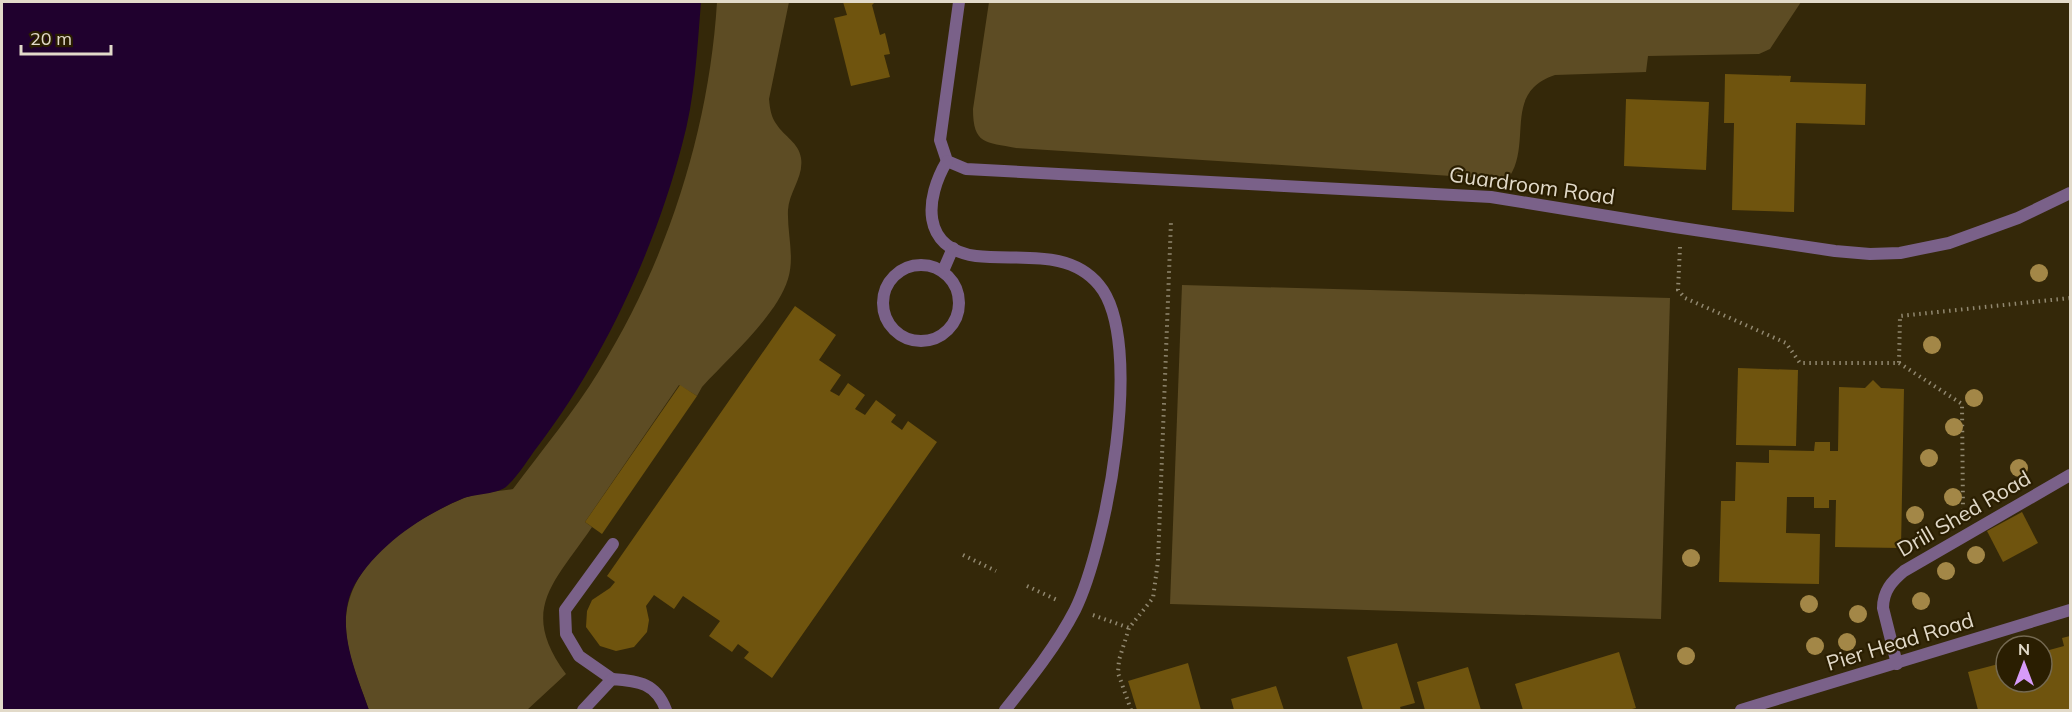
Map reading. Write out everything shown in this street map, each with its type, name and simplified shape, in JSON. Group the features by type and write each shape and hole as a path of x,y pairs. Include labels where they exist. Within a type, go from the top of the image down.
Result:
{"lane":[{"path":"959,2 940,129 945,158 935,184 930,210 937,233 953,248 975,256 1051,260 1082,270 1099,285 1113,304 1119,332 1118,449 1104,516 1085,584 1065,628 1005,711"},
{"name":"Guardroom Road","path":"945,158 958,167 988,172 1491,196 1675,227 1835,251 1870,254 1900,253 1948,243 2018,218 2070,193"},
{"path":"943,271 953,248"},
{"path":"912,265 931,266 943,271 952,280 957,292 958,311 954,323 945,332 928,341 903,337 889,325 884,314 883,295 887,284 895,274 912,265"},
{"name":"Drill Shed Road","path":"1896,664 1883,608 1883,600 1891,583 1904,571 2070,475"},
{"path":"613,544 566,610 566,634 579,656 612,678 641,681 661,697 666,711"},
{"name":"Pier Head Road","path":"1741,711 1773,706 1896,664 2070,610"},
{"path":"583,711 612,678"}],"path":[{"path":"1131,711 1118,673 1119,660 1129,628 1153,598 1158,561 1171,221"},
{"path":"1680,246 1678,290 1685,298 1786,343 1800,363 1899,363 1962,404 1963,514"},
{"path":"1899,363 1900,316 2070,298"},
{"path":"963,555 996,571"},
{"path":"1027,586 1061,602"},
{"path":"1088,613 1129,628"}],"shaded area":[{"path":"2,2 701,2 690,110 671,184 642,264 605,341 584,378 562,413 507,486 493,492 464,498 418,522 376,556 355,584 349,599 346,631 353,664 369,710 2,710"},
{"path":"717,2 789,2 769,99 775,122 794,144 801,158 800,172 788,210 791,262 788,279 782,293 763,322 702,387 697,396 679,385 585,522 592,527 555,581 547,597 543,613 545,631 552,651 566,674 527,710 369,710 354,667 346,633 349,600 358,580 371,561 387,545 405,530 425,518 470,496 513,489 599,371 645,285 680,194 705,99"},
{"path":"989,2 1801,2 1770,49 1759,54 1648,56 1646,72 1555,75 1539,83 1529,93 1524,105 1516,162 1510,176 1498,179 1016,148 989,143 979,136 975,129 973,109"},
{"path":"1182,285 1670,298 1661,619 1170,604"}],"building":[{"path":"843,2 875,2 872,5 880,35 885,33 890,54 884,55 890,77 851,86 834,18 847,15"},
{"path":"1725,74 1791,76 1790,82 1866,84 1865,125 1796,123 1794,212 1732,210 1734,123 1724,123"},
{"path":"1626,99 1709,102 1706,170 1624,166"},
{"path":"795,306 836,335 819,360 841,375 830,391 839,396 848,383 865,395 855,409 865,415 876,400 896,415 891,422 902,430 908,421 937,442 772,678 744,658 749,652 738,644 732,652 709,636 720,621 683,596 674,609 654,595 646,606 649,620 647,632 634,647 616,651 600,646 586,627 587,611 592,600 615,582 607,576"},
{"path":"1738,368 1798,370 1796,446 1736,445"},
{"path":"1873,380 1881,388 1904,389 1901,548 1835,547 1836,500 1829,500 1829,508 1814,508 1814,497 1787,497 1786,533 1820,534 1819,584 1719,582 1721,501 1735,501 1736,462 1769,463 1769,450 1814,451 1815,442 1830,442 1830,451 1838,451 1839,387 1865,388"},
{"path":"680,385 697,396 602,534 585,522"},
{"path":"2022,512 2038,543 2003,562 1987,531"},
{"path":"2070,636 2070,710 1978,710 1968,672 1994,665 1994,694 2054,694 2054,649 2064,646 2062,638"},
{"path":"1397,643 1415,703 1400,707 1401,710 1363,710 1347,657"},
{"path":"1619,652 1636,708 1628,710 1523,710 1515,684"},
{"path":"1188,663 1201,710 1137,710 1128,681"},
{"path":"1468,667 1481,710 1425,710 1417,682"},
{"path":"1276,686 1284,710 1234,710 1231,699"}]}
